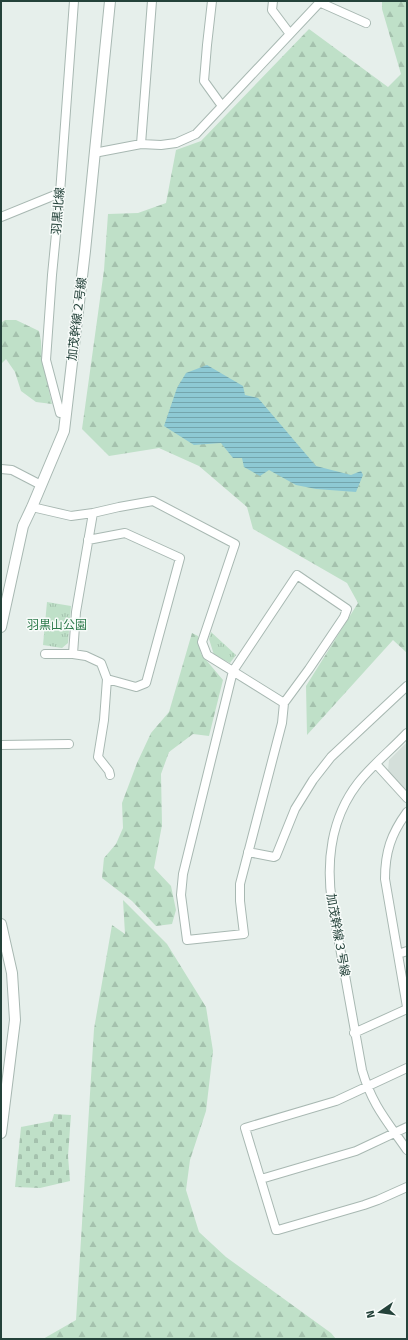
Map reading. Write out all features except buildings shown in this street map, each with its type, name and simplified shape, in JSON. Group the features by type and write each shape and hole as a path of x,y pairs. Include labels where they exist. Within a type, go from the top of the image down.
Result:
{"street":[{"name":"羽黒北線","path":"66,413 60,413 46,360 74,1"},
{"name":"加茂幹線２号線","path":"1,627 23,526 64,431 85,251 110,1"},
{"path":"141,144 152,1"},
{"path":"212,1 204,81 222,106"},
{"path":"272,1 272,10 290,34"},
{"path":"94,153 141,144 161,145 176,143 196,134 320,2 366,23"},
{"path":"1,217 60,193"},
{"path":"1,469 12,470 41,485"},
{"path":"32,507 71,516 153,501 235,544 202,642 207,655 284,703"},
{"path":"73,654 76,612 93,513"},
{"path":"88,540 125,533 180,558 146,683 136,687 107,679"},
{"path":"297,575 347,609 344,617 309,670 284,703 282,723 240,884 240,901 244,934 187,940 181,895 183,874 233,671 297,575"},
{"path":"45,654 73,654 86,656 101,663 107,679 104,720 98,757 109,771 110,776"},
{"path":"248,852 274,857 276,856 295,809 312,780 332,757 407,686"},
{"name":"加茂幹線３号線","path":"407,733 357,784 344,805 335,829 330,855 329,877 354,1033 366,1086 378,1110 407,1150"},
{"path":"1,745 69,744"},
{"path":"376,764 407,798"},
{"path":"354,1033 407,1008 385,879 385,868 390,841 407,812"},
{"path":"1,924 12,973 14,1020 1,1133"},
{"path":"398,954 407,951"},
{"path":"407,1068 326,1104 245,1128 276,1230 364,1205 407,1187"},
{"path":"261,1179 348,1154 407,1127"}],"shaded area":[{"path":"407,742 407,791 388,771 389,760"}],"green space":[{"path":"382,1 407,1 407,653 393,640 307,735 306,686 358,603 347,583 253,529 247,507 199,466 159,448 109,456 82,429 104,270 108,214 138,213 166,203 176,150 201,141 309,29 388,87 401,74 382,9"},
{"path":"5,320 16,320 39,331 42,360 52,404 36,402 21,391 15,372 6,359 1,364 1,323"},
{"name":"羽黒山公園","path":"47,602 71,606 68,643 62,648 43,645"},
{"path":"211,632 236,655 230,663 214,655 209,639"},
{"path":"192,633 198,636 201,654 223,680 209,736 193,734 169,752 161,774 162,825 154,868 171,886 176,910 172,924 156,926 132,901 102,878 104,858 116,844 123,828 122,803 137,763 151,733 169,712"},
{"path":"123,900 167,944 206,1007 213,1051 206,1111 190,1160 186,1190 199,1232 226,1257 331,1333 336,1339 43,1339 76,1320 94,1029 112,925 125,934"},
{"path":"54,1114 71,1115 68,1156 70,1181 40,1188 15,1187 21,1127 52,1121"}],"water":[{"path":"207,365 243,386 245,395 258,398 316,466 351,475 361,471 363,475 356,492 316,489 296,485 269,470 260,476 244,467 242,458 233,458 221,443 194,445 164,426 177,388 186,373"}]}
